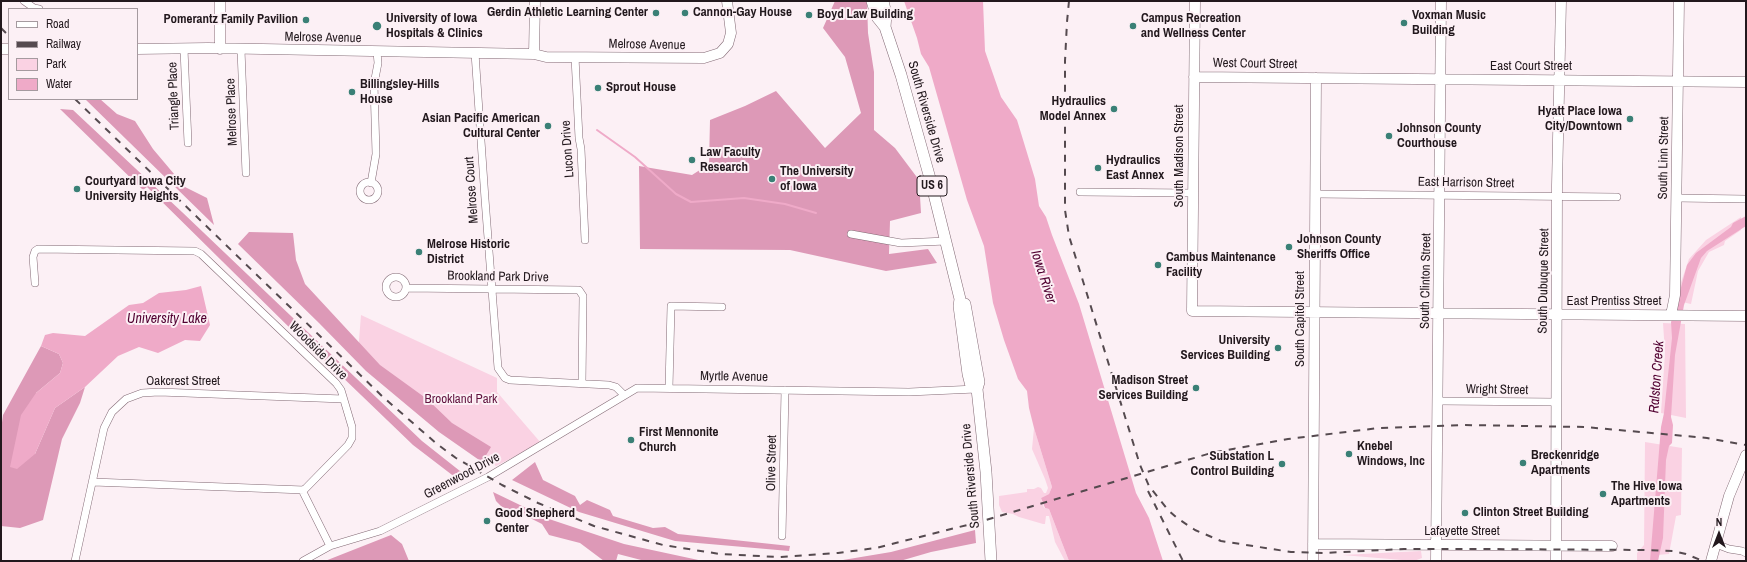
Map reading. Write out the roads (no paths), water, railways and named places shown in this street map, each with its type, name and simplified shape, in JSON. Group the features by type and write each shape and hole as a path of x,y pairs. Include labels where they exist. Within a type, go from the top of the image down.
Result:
{"main road":[{"name":"South Riverside Drive","path":"872,1 877,17 885,27 901,75 946,241 960,299 959,306 968,374 972,386 977,389 986,472 991,561"},
{"name":"South Riverside Drive","path":"883,1 886,14 885,27"}],"street":[{"path":"24,1 34,8"},
{"path":"220,1 220,49"},
{"path":"534,54 535,1"},
{"name":"Melrose Avenue","path":"138,49 184,48 534,54 546,57 698,59 715,56 723,51 728,44 731,33 727,1"},
{"name":"South Madison Street","path":"1192,311 1195,1"},
{"name":"South Clinton Street","path":"1436,561 1441,1"},
{"name":"South Dubuque Street","path":"1556,561 1556,314 1561,1"},
{"name":"South Linn Street","path":"1670,315 1675,295 1679,1"},
{"name":"Triangle Place","path":"184,48 188,143"},
{"name":"Melrose Place","path":"241,50 246,173"},
{"path":"371,182 376,146 374,84 378,63 377,52"},
{"name":"Melrose Court","path":"475,53 498,364 501,372 510,380 582,384"},
{"name":"Lucon Drive","path":"575,57 578,138 581,150 585,240"},
{"name":"West Court Street","path":"1194,77 1316,78"},
{"name":"East Court Street","path":"1316,78 1746,82"},
{"name":"South Capitol Street","path":"1313,561 1316,78"},
{"path":"1080,192 1193,193"},
{"name":"East Harrison Street","path":"1315,194 1617,197"},
{"path":"1676,198 1746,199"},
{"path":"851,234 901,243 946,241"},
{"name":"Woodside Drive","path":"35,283 33,257 35,251 38,249 189,250 201,254 325,371 341,390 352,427 352,438 344,450 306,488 302,490"},
{"name":"Brookland Park Drive","path":"406,288 576,290 582,293 584,300 582,384"},
{"path":"669,388 670,306 722,307"},
{"name":"East Prentiss Street","path":"1192,311 1746,316"},
{"path":"582,384 614,386 621,390 624,395"},
{"name":"Myrtle Avenue","path":"624,395 637,388 909,392 977,389"},
{"name":"Olive Street","path":"782,536 785,390"},
{"name":"Oakcrest Street","path":"74,561 107,419 119,405 135,395 160,392 343,398"},
{"name":"Greenwood Drive","path":"303,561 330,546 366,536 394,525 488,477 624,395"},
{"name":"Wright Street","path":"1438,401 1556,402"},
{"path":"1711,561 1730,493 1746,455"},
{"path":"93,482 302,490 330,546"},
{"name":"Lafayette Street","path":"1313,544 1612,546"},
{"path":"1716,544 1746,553"}],"water":[{"name":"Iowa River","path":"904,1 983,1 985,51 1001,97 1017,120 1035,179 1039,206 1046,217 1079,304 1136,493 1149,518 1163,561 1069,561 1049,509 1045,508 1041,498 1049,494 1052,487 1034,428 1027,391 1018,379 1004,340 993,303 984,246 967,200 929,67 921,54"},
{"name":"Ralston Creek","path":"1746,216 1746,226 1707,251 1701,258 1684,305 1675,355 1671,417 1673,425 1672,443 1669,446 1666,460 1663,538 1658,561 1650,561 1661,427 1664,413 1672,338 1671,322 1679,302 1679,295 1687,265 1696,253 1731,227 1733,223"},
{"name":"University Lake","path":"201,286 210,325 200,341 185,340 158,353 139,347 118,356 85,387 55,408 35,454 17,469 10,467 21,415 36,393 60,373 63,363 59,354 41,346 45,335 53,333 85,336 129,305 143,303 159,293 186,290"}],"waterway":[{"path":"597,130 635,157 676,194 691,202 744,198 785,204 816,213"}],"railway":[{"path":"1069,1 1065,61 1065,210 1069,236 1140,465 1149,486 1168,510 1177,518 1195,530 1221,541 1291,552 1323,553 1404,549 1644,550 1673,551 1686,554 1703,561"},
{"path":"1,28 8,35"},
{"path":"76,100 383,397 437,444 456,458 502,485 538,503 594,526 663,545 720,554 779,557 838,553 876,548 979,522 1211,453 1288,439 1379,428 1464,425 1585,427 1707,438 1746,445"},
{"path":"1148,491 1183,561"}],"place":[{"name":"Gerdin Athletic Learning Center","path":"656,13"},
{"name":"Cannon-Gay House","path":"685,13"},
{"name":"Boyd Law Building","path":"809,15"},
{"name":"Pomerantz Family Pavilion","path":"306,20"},
{"name":"Voxman Music Building","path":"1404,23"},
{"name":"University of Iowa Hospitals & Clinics","path":"377,26"},
{"name":"Campus Recreation and Wellness Center","path":"1133,26"},
{"name":"Sprout House","path":"598,88"},
{"name":"Billingsley-Hills House","path":"352,92"},
{"name":"Hydraulics Model Annex","path":"1114,109"},
{"name":"Hyatt Place Iowa City/Downtown","path":"1630,119"},
{"name":"Asian Pacific American Cultural Center","path":"548,126"},
{"name":"Johnson County Courthouse","path":"1389,136"},
{"name":"Law Faculty Research","path":"692,160"},
{"name":"Hydraulics East Annex","path":"1098,168"},
{"name":"The University of Iowa","path":"772,179"},
{"name":"Courtyard Iowa City University Heights","path":"77,189"},
{"name":"Johnson County Sheriffs Office","path":"1289,247"},
{"name":"Melrose Historic District","path":"419,252"},
{"name":"Cambus Maintenance Facility","path":"1158,265"},
{"name":"University Services Building","path":"1278,348"},
{"name":"Madison Street Services Building","path":"1196,388"},
{"name":"First Mennonite Church","path":"631,440"},
{"name":"Knebel Windows, Inc","path":"1349,454"},
{"name":"Breckenridge Apartments","path":"1523,463"},
{"name":"Substation L Control Building","path":"1282,464"},
{"name":"The Hive Iowa Apartments","path":"1603,494"},
{"name":"Clinton Street Building","path":"1465,513"},
{"name":"Good Shepherd Center","path":"487,521"}],"park label":[{"name":"Brookland Park","path":"461,400"}]}
